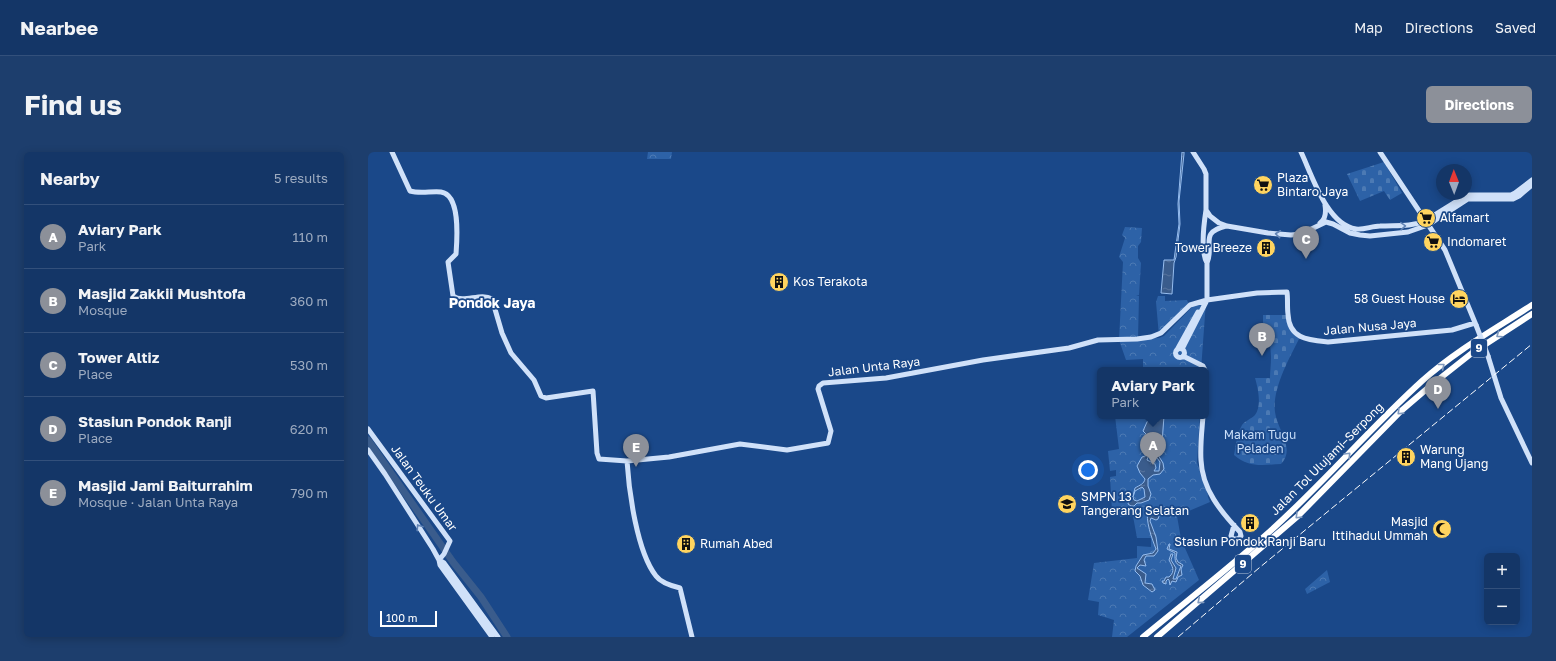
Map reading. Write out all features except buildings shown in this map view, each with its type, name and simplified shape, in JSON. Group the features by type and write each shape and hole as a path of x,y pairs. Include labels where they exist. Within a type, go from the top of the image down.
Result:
{"highway":[{"name":"Jalan Tol Ulujami–Serpong","path":"1143,637 1268,534 1424,380 1479,339 1532,305"},
{"name":"Jalan Tol Ulujami–Serpong","path":"1157,637 1298,516 1401,411 1429,386 1472,353 1532,314"}],"street":[{"name":"Jalan Unta Raya","path":"392,152 410,191 443,192 454,203 457,226 456,254 448,262 453,296 457,298 492,298 502,333 511,353 534,380 541,396 548,398 593,391 599,459 627,461 669,457 740,444 787,450 828,443 831,431 818,389 823,383 886,378 1010,356 1069,348 1098,340 1137,339 1151,337 1162,333 1187,307 1207,300"},
{"path":"1193,152 1206,174 1204,258 1207,263"},
{"path":"1301,152 1324,202 1326,212 1324,218 1315,227"},
{"path":"1380,152 1448,256 1488,356 1501,398 1532,463"},
{"path":"1324,202 1340,222 1348,227 1365,229 1379,226 1412,225 1427,223 1467,195 1511,195 1532,180"},
{"path":"1206,210 1215,221 1227,226 1291,236 1301,234 1326,222 1329,222 1350,233 1360,235 1408,232 1427,223 1468,199 1513,199 1532,185"},
{"path":"1204,228 1213,230 1227,226"},
{"path":"1379,226 1381,230 1380,234"},
{"path":"1204,367 1183,356 1180,358 1177,356 1176,352 1179,350 1200,308 1207,300 1207,263 1209,258 1209,239 1213,230"},
{"name":"Jalan Nusa Jaya","path":"1207,300 1256,292 1287,292 1288,320 1292,329 1301,338 1328,342 1452,330 1475,324"},
{"path":"1203,419 1200,459 1204,478 1215,502 1239,531 1241,536 1236,540 1232,538 1234,525"},
{"name":"Jalan Teuku Umar","path":"368,429 450,541 444,554 439,560"},
{"name":"Jalan Teuku Umar","path":"368,450 389,480 439,560 440,565 492,637"},
{"path":"627,461 629,485 638,534 643,550 657,578 670,586 680,588 692,637"},
{"path":"1232,533 1236,530 1239,531"},
{"name":"Jalan Teuku Umar","path":"439,560 444,563 498,637"}],"green space":[{"path":"648,152 672,152 671,159 647,159"},
{"path":"1384,162 1402,193 1390,200 1384,191 1360,201 1347,174"},
{"path":"1125,227 1142,228 1141,242 1138,246 1138,258 1141,263 1139,295 1136,295 1139,296 1138,338 1121,340 1159,338 1164,336 1193,306 1206,301 1201,367 1143,367 1143,359 1126,360 1119,340 1123,262 1119,257 1125,238 1122,235"},
{"path":"1158,296 1165,296 1165,301 1187,300 1189,305 1159,336 1156,302"},
{"name":"Makam Tugu Peladen","path":"1263,315 1286,315 1291,329 1299,339 1282,374 1276,394 1275,412 1276,419 1286,445 1287,452 1285,458 1281,464 1256,465 1245,462 1234,455 1240,428 1245,422 1255,415 1257,411 1259,402 1255,378 1270,378 1270,349 1267,339 1263,335"},
{"path":"1115,419 1199,419 1196,459 1198,472 1210,502 1177,516 1181,539 1199,580 1127,637 1112,637 1114,620 1098,615 1099,602 1088,600 1094,563 1137,558 1137,546 1151,547 1151,538 1137,538 1133,516 1120,517 1119,510 1112,510 1110,477 1116,476 1116,470 1110,471 1108,451 1119,449"},
{"path":"1193,419 1200,419 1197,462 1208,495 1207,497 1196,477"},
{"path":"1327,570 1330,582 1307,594 1305,589"}],"water":[{"path":"1182,152 1184,152 1184,154 1179,201 1180,224 1174,263 1172,294 1161,293 1164,260 1174,260 1179,224 1178,204"},
{"path":"1150,419 1164,419 1162,443 1158,455 1163,463 1164,469 1160,474 1153,475 1148,479 1148,486 1151,494 1149,500 1131,506 1128,504 1129,500 1133,496 1135,488 1143,483 1145,479 1137,466 1142,457 1148,455 1150,452 1147,435 1143,431","holes":["1154,454 1160,462 1159,471 1154,471 1156,468 1155,464 1147,460 1148,457","1142,487 1144,489 1145,497 1137,501 1134,500 1133,497 1135,491"]},
{"path":"1151,507 1158,509 1160,513 1158,519 1156,520 1151,518 1150,521 1156,537 1158,551 1154,556 1146,556 1144,560 1146,566 1140,565 1137,568 1146,574 1145,583 1152,584 1155,590 1152,592 1143,585 1140,576 1135,571 1136,566 1143,555 1153,553 1156,549 1147,518 1148,509"},
{"path":"1169,544 1169,549 1177,552 1176,558 1178,562 1183,565 1181,569 1182,575 1178,577 1176,582 1172,581 1170,585 1168,579 1166,584 1162,581 1164,581 1166,577 1169,577 1173,571 1169,560 1171,554 1173,554 1171,560 1176,568 1173,579 1176,579 1181,566 1176,562 1175,553 1167,549"}],"waterway":[{"path":"368,440 453,562 481,597 507,637"}],"railway":[{"path":"1178,637 1259,568 1532,344"}],"place":[{"name":"Plaza Bintaro Jaya","path":"1263,185"},
{"name":"Alfamart","path":"1426,218"},
{"name":"Indomaret","path":"1433,242"},
{"name":"Tower Breeze","path":"1266,248"},
{"name":"Tower Altiz","path":"1306,259"},
{"name":"Kos Terakota","path":"779,282"},
{"name":"58 Guest House","path":"1459,299"},
{"name":"Masjid Zakkii Mushtofa","path":"1262,356"},
{"name":"Stasiun Pondok Ranji","path":"1438,409"},
{"name":"Warung Mang Ujang","path":"1406,457"},
{"name":"Aviary Park","path":"1153,465"},
{"name":"Masjid Jami Baiturrahim","path":"636,467"},
{"name":"SMPN 13 Tangerang Selatan","path":"1067,504"},
{"name":"Stasiun Pondok Ranji Baru","path":"1250,523"},
{"name":"Masjid Ittihadul Ummah","path":"1442,529"},
{"name":"Rumah Abed","path":"686,544"}],"district":[{"name":"Pondok Jaya","path":"492,303"}]}
